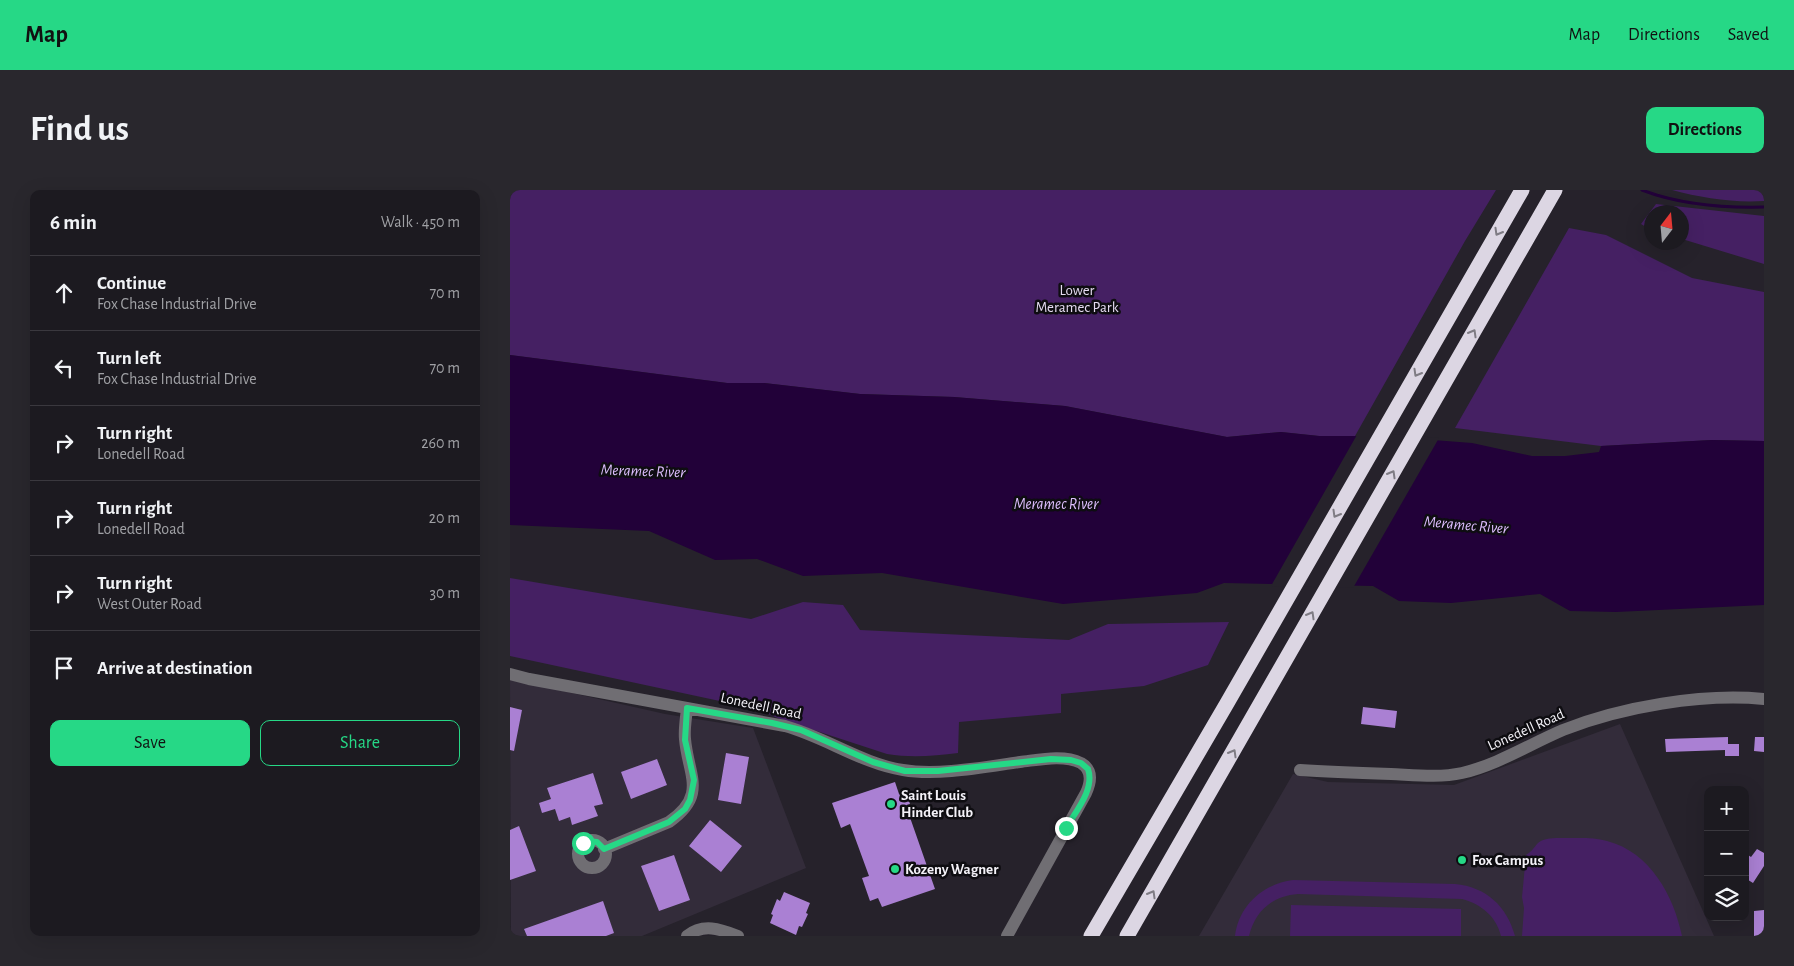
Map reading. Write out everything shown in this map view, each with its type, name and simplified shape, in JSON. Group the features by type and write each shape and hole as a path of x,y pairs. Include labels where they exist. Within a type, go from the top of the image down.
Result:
{"highway":[{"path":"1091,936 1254,658 1522,190"},
{"path":"1127,936 1555,190"}],"street":[{"name":"Lonedell Road","path":"510,674 801,730 873,762 905,771 943,771 1051,759 1071,760 1081,763 1088,769 1090,781 1086,793 1007,936"},
{"name":"Lonedell Road","path":"1300,770 1450,775 1476,769 1558,732 1599,718 1674,702 1724,698 1764,699"},
{"path":"604,849 669,822 685,809 690,800 694,780 685,740 687,708"},
{"path":"686,936 700,928 708,927 738,936"}],"shaded area":[{"path":"510,679 665,714 753,728 806,868 642,936 511,936"},
{"name":"Fox Campus","path":"1620,724 1704,913 1704,921 1707,921 1714,936 1199,936 1293,774 1328,782 1454,785"}],"green space":[{"name":"Lower Meramec Park","path":"510,190 1496,190 1465,241 1355,436 1319,436 1281,432 1227,437 1065,406 954,397 860,394 764,383 727,383 510,355"},
{"path":"1672,190 1764,190 1764,201 1718,199"},
{"path":"1689,208 1764,216 1764,264 1689,241"},
{"path":"1569,228 1606,235 1692,278 1764,292 1764,441 1712,440 1601,446 1455,428"},
{"path":"510,578 751,619 803,602 843,605 860,630 1069,640 1108,624 1229,622 1208,665 1144,686 1061,694 1061,713 959,722 958,753 905,756 887,754 780,719 757,709 510,656"},
{"path":"1550,838 1586,838 1607,841 1622,847 1648,865 1666,891 1673,906 1682,936 1522,936 1524,908 1522,897 1526,855 1537,844"},
{"path":"1293,880 1455,884 1466,886 1485,894 1501,907 1515,936 1501,936 1495,922 1487,912 1475,904 1462,899 1298,894 1280,898 1266,906 1256,919 1249,936 1235,936 1237,925 1242,915 1254,898 1272,886"},
{"path":"1291,905 1461,909 1461,936 1290,936"}],"water":[{"name":"Meramec River","path":"510,355 727,383 764,383 860,394 954,397 1065,406 1227,437 1281,432 1319,436 1381,436 1472,443 1532,456 1565,456 1599,452 1601,446 1712,440 1764,441 1764,605 1616,612 1570,611 1540,594 1451,603 1399,601 1373,586 1224,583 1197,593 1063,604 882,573 803,576 757,559 715,560 649,531 510,525"}],"pier":[{"path":"1358,433 1439,438 1353,588 1271,586"}],"building":[{"path":"510,707 522,710 514,751 510,750"},
{"path":"1363,707 1397,711 1395,728 1361,724"},
{"path":"1728,737 1728,744 1739,744 1739,756 1725,756 1725,750 1666,752 1665,739"},
{"path":"1755,737 1764,737 1764,752 1754,751"},
{"path":"726,753 749,757 741,804 718,800"},
{"path":"657,759 667,785 631,799 621,772"},
{"path":"593,773 603,804 594,806 598,816 572,825 570,817 559,821 555,809 542,813 539,803 551,799 547,788"},
{"path":"895,782 899,794 906,791 910,804 906,806 935,889 882,907 878,898 870,901 862,878 869,876 850,824 841,828 832,803"},
{"path":"710,820 742,846 721,872 689,846"},
{"path":"519,826 536,871 510,880 510,830"},
{"path":"1757,849 1764,853 1764,866 1753,883 1749,880 1749,856 1751,857"},
{"path":"674,855 690,900 659,911 641,866"},
{"path":"784,892 810,903 806,913 808,914 802,927 799,926 796,935 770,923 773,915 771,914 777,899 780,901"},
{"path":"603,901 614,933 606,936 527,936 524,929"},
{"path":"1764,910 1764,936 1754,936 1754,911"}],"waterway":[{"path":"1642,190 1687,202 1733,207 1764,207"}],"place":[{"name":"Saint Louis Hinder Club","path":"891,804"},
{"name":"Fox Campus","path":"1462,860"},
{"name":"Kozeny Wagner","path":"895,869"}],"route":[{"path":"583,843 592,840 602,844 604,849 669,822 685,809 690,800 694,780 685,740 687,708 801,730 873,762 905,771 938,771 1051,759 1076,761 1088,769 1090,785 1066,828"}]}
